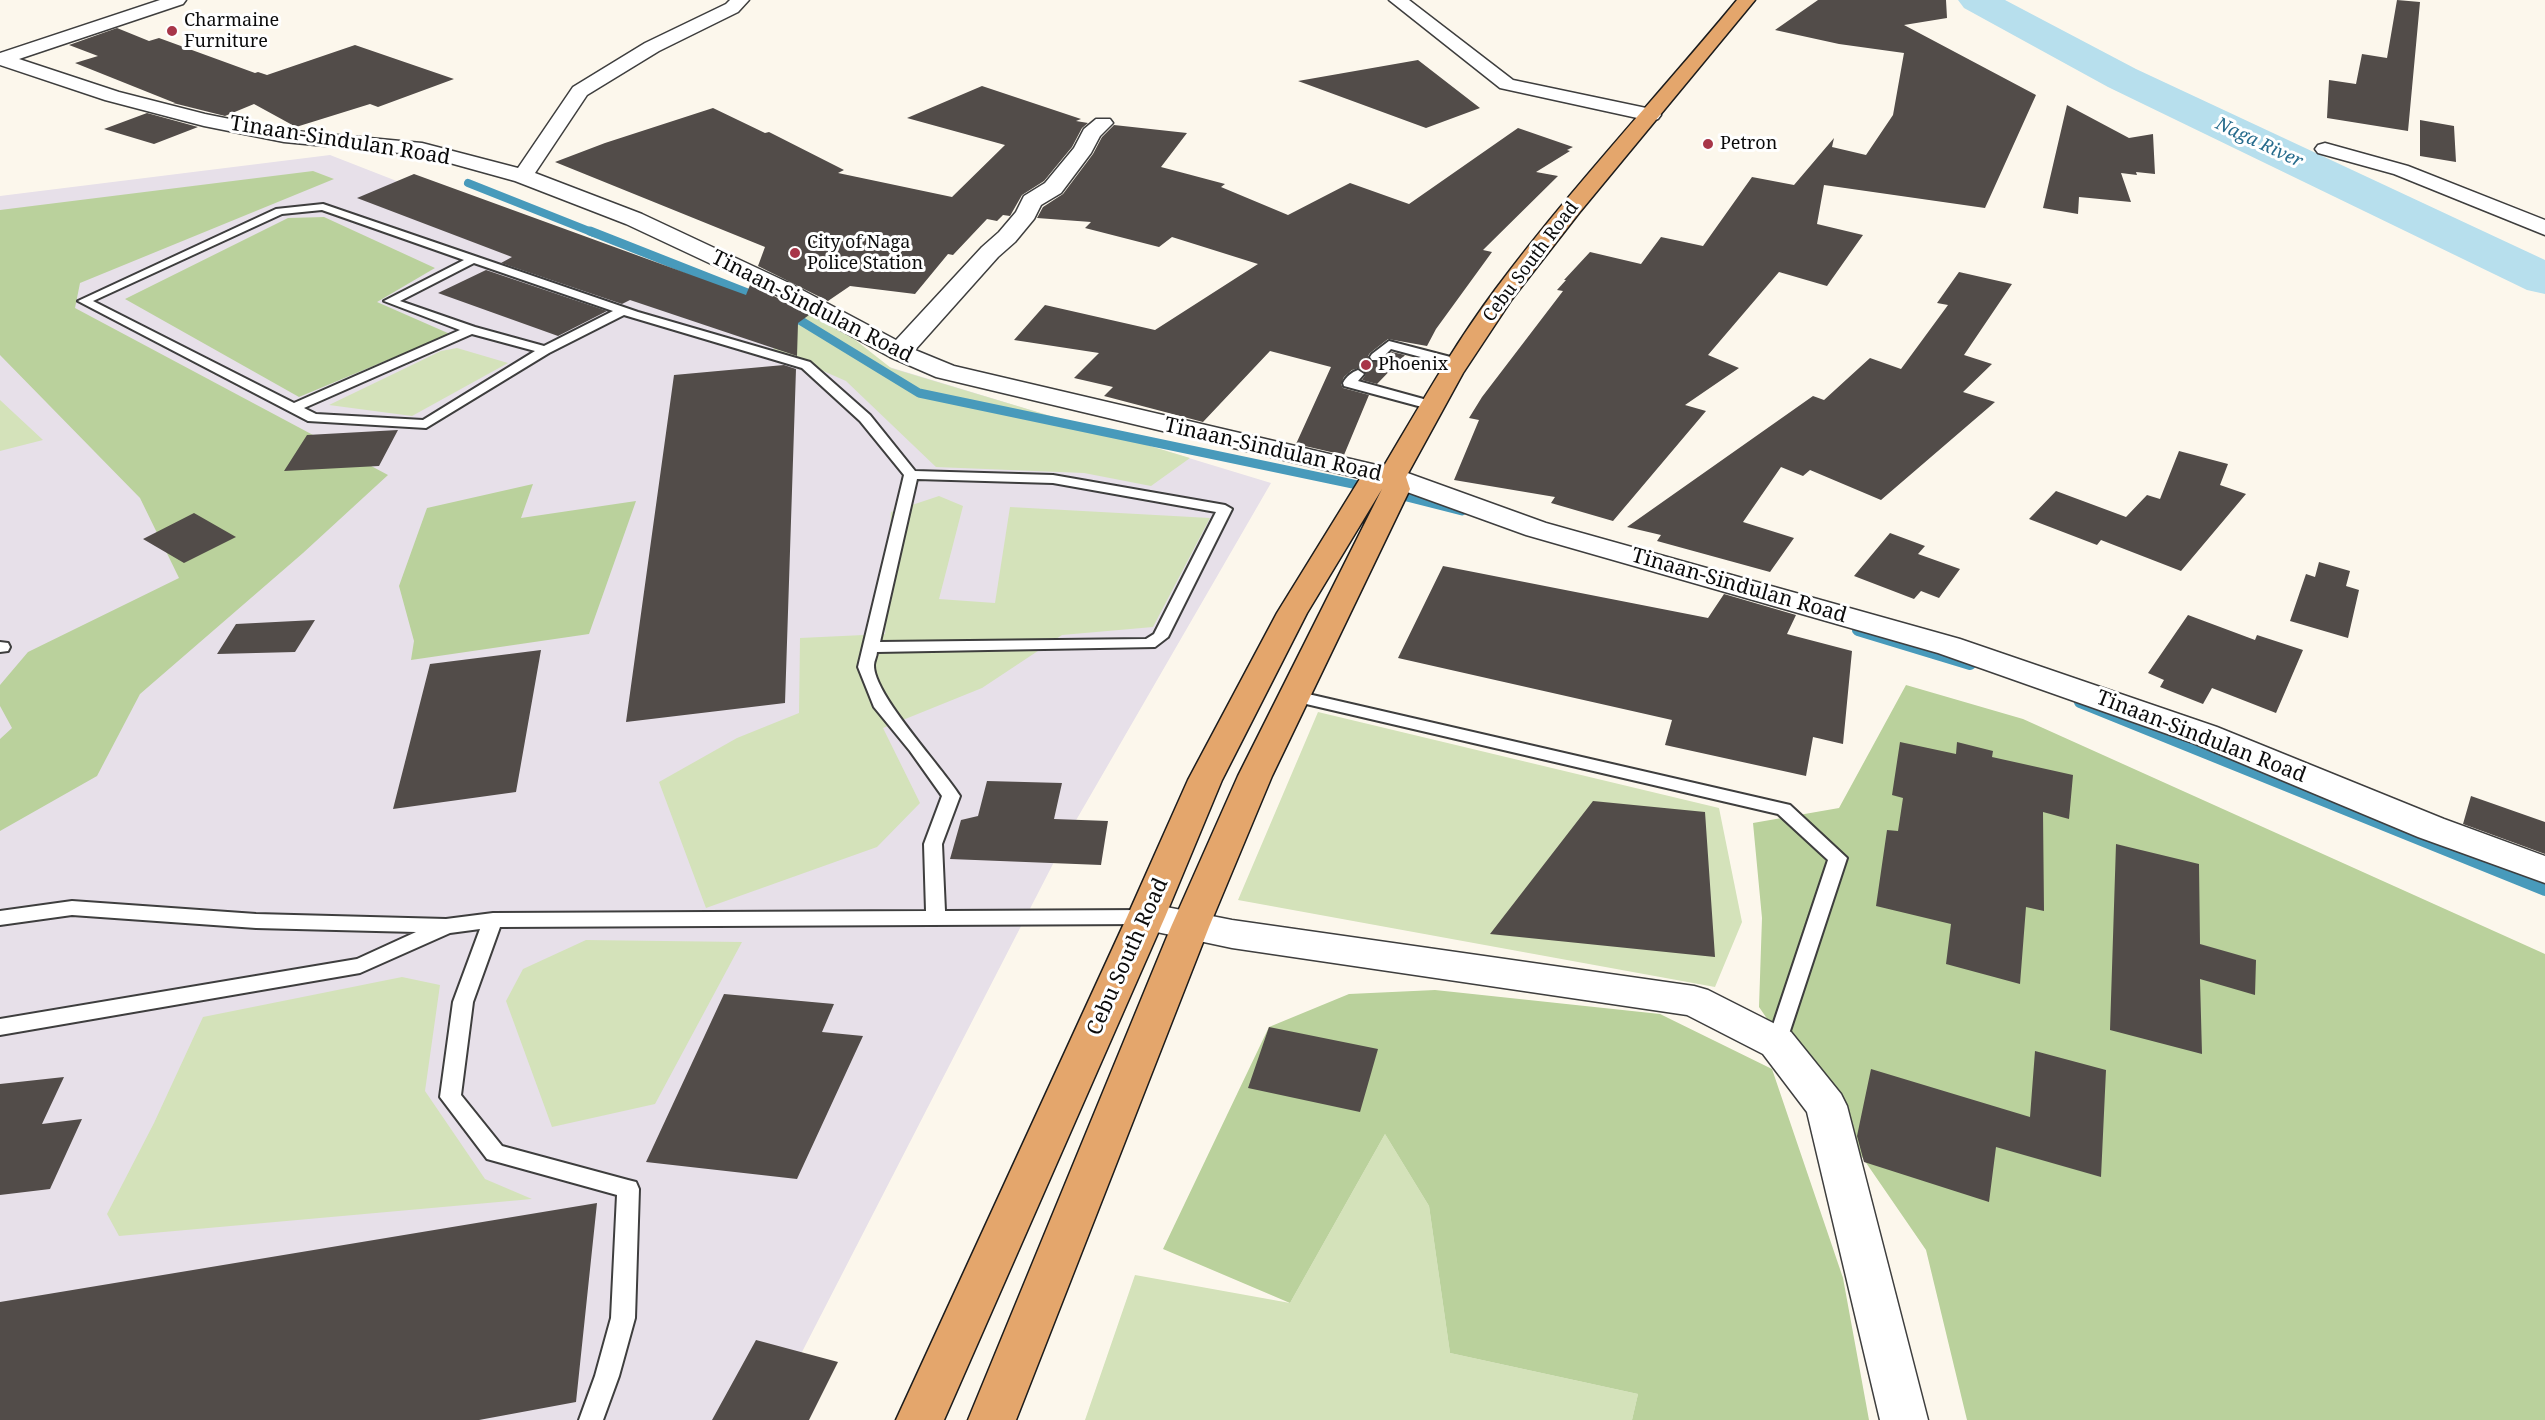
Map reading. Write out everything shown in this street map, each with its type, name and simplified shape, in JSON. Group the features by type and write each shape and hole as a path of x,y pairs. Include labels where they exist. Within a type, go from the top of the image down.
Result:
{"highway":[{"name":"Cebu South Road","path":"920,1420 1146,917 1205,780 1250,690 1380,493 1472,339 1558,225 1695,65 1752,6"},
{"name":"Cebu South Road","path":"992,1420 1190,927 1255,776 1295,696 1380,493"}],"street":[{"path":"0,59 177,0"},
{"path":"523,176 580,91 652,47 732,8 740,0"},
{"path":"1398,0 1507,84 1651,116"},
{"name":"Tinaan-Sindulan Road","path":"0,59 112,96 204,120 284,136 422,149 523,176 655,229 781,288 899,352 945,372 1316,461 1380,493 1536,529 1949,646 2205,735 2431,828 2545,870"},
{"path":"899,352 990,252 1007,237 1026,214 1032,201 1053,188 1084,149 1091,134 1103,123"},
{"path":"2325,149 2401,170 2545,228"},
{"path":"1146,917 1190,927 1694,1001 1777,1043 1826,1106 1905,1420"}],"lane":[{"path":"623,311 545,350 426,424 313,418 84,301 280,211 324,207 623,311 806,365 866,418 911,475"},
{"path":"474,259 390,301 471,330 545,350"},
{"path":"294,408 471,330"},
{"path":"1376,357 1389,345 1458,363"},
{"path":"1358,374 1349,383 1433,406"},
{"path":"871,647 1149,644 1160,637 1225,508 1053,479 911,475"},
{"path":"911,475 866,667 880,702 951,796 933,844 936,918"},
{"path":"1295,696 1784,809 1838,858 1777,1043"},
{"path":"0,918 72,908 256,921 446,926 493,920 1146,917"},
{"path":"493,920 462,1002 450,1097 495,1153 628,1189 623,1318 607,1376 591,1420"},
{"path":"0,1027 360,966 446,926"}],"shaded area":[{"path":"330,155 817,345 1271,483 1071,829 767,1420 0,1420 0,196"}],"green space":[{"path":"313,171 334,179 80,283 75,308 388,475 303,553 140,694 97,776 0,831 0,739 12,728 0,706 0,685 28,652 179,578 140,498 0,355 0,210"},
{"path":"324,217 435,268 377,302 450,334 299,397 125,299 288,218"},
{"path":"804,311 854,339 891,368 1190,458 1151,486 1084,473 936,467 846,381 773,349"},
{"path":"457,348 508,363 412,416 329,405 441,351"},
{"path":"0,400 43,440 0,451"},
{"path":"533,484 521,518 636,501 589,634 411,660 414,641 399,586 427,508"},
{"path":"939,496 963,506 939,599 995,603 1010,507 1210,518 1153,627 1062,635 982,688 883,728 920,803 877,847 706,908 659,782 737,738 799,713 800,638 885,634 891,512"},
{"path":"1906,685 2023,719 2545,954 2545,1420 1967,1420 1926,1250 1759,1007 1762,918 1753,823 1839,808"},
{"path":"1318,712 1719,808 1742,922 1715,987 1238,900"},
{"path":"586,940 742,942 655,1104 552,1127 506,1001 523,969"},
{"path":"402,977 440,985 425,1091 485,1179 532,1199 119,1236 107,1214 154,1123 203,1017"},
{"path":"1435,990 1660,1014 1772,1069 1843,1278 1869,1420 1632,1420 1638,1394 1450,1353 1429,1206 1385,1134 1290,1303 1163,1249 1269,1027 1349,994"},
{"path":"1385,1134 1429,1206 1450,1353 1638,1394 1632,1420 1085,1420 1135,1275 1290,1303"}],"building":[{"path":"1818,0 1946,0 1947,18 1904,25 2036,95 1985,208 1824,185 1817,224 1863,235 1827,286 1779,272 1708,355 1739,368 1685,405 1706,411 1613,521 1551,503 1555,497 1454,480 1479,420 1469,418 1482,397 1563,291 1557,290 1566,280 1564,280 1590,252 1641,264 1661,237 1703,246 1752,177 1794,185 1834,138 1832,147 1866,155 1893,115 1904,53 1839,44 1775,30"},
{"path":"2397,0 2420,2 2408,131 2327,118 2329,80 2356,84 2362,54 2387,58"},
{"path":"117,28 149,41 159,38 255,73 267,75 355,45 454,79 378,107 370,104 296,127 254,104 225,116 173,103 175,103 75,63 98,56 69,45"},
{"path":"1418,60 1480,108 1426,128 1298,81"},
{"path":"982,86 1081,119 1076,121 1088,123 1044,181 1022,195 1010,216 1003,215 997,221 987,219 953,255 948,254 915,294 850,286 828,301 758,266 765,247 555,162 605,143 713,108 765,133 769,132 844,170 838,173 952,197 1005,145 907,118"},
{"path":"2067,105 2129,138 2153,134 2155,174 2121,173 2131,202 2079,197 2078,214 2043,208"},
{"path":"147,113 198,127 154,144 104,129"},
{"path":"2420,120 2454,126 2456,162 2420,156"},
{"path":"1114,125 1187,133 1161,167 1225,184 1221,187 1288,215 1350,183 1409,204 1518,128 1573,147 1536,172 1558,176 1483,250 1492,252 1436,329 1427,346 1388,339 1370,353 1368,356 1370,361 1382,362 1392,352 1405,355 1377,384 1362,380 1366,374 1359,368 1352,370 1344,377 1341,384 1343,388 1369,395 1344,455 1296,444 1331,367 1270,351 1203,422 1104,396 1113,387 1074,378 1099,353 1014,340 1045,305 1155,330 1258,264 1172,237 1159,247 1085,228 1091,222 1037,218 1043,207 1063,194 1093,154 1102,137"},
{"path":"414,174 746,295 750,285 772,295 809,315 798,323 797,356 630,300 622,304 501,263 512,257 357,198"},
{"path":"486,270 607,311 558,336 438,293"},
{"path":"1959,272 2012,284 1964,355 1992,364 1963,392 1995,402 1881,500 1810,470 1803,476 1781,467 1743,522 1794,538 1770,572 1657,541 1661,535 1627,527 1813,396 1824,400 1870,358 1901,369 1948,305 1937,303"},
{"path":"784,365 796,369 785,703 626,722 674,375"},
{"path":"398,430 379,466 284,471 307,435"},
{"path":"2179,451 2228,464 2220,485 2246,494 2181,571 2101,540 2097,545 2029,519 2056,491 2126,517 2147,495 2160,499"},
{"path":"194,513 236,537 184,563 143,539"},
{"path":"1890,533 1925,546 1918,554 1960,569 1939,598 1921,591 1914,599 1854,576"},
{"path":"2319,562 2350,571 2346,586 2359,590 2348,638 2290,621 2306,574 2315,577"},
{"path":"1443,566 1708,618 1724,594 1796,615 1787,634 1852,651 1843,744 1813,737 1806,776 1665,745 1672,720 1398,658"},
{"path":"2188,615 2255,640 2257,635 2303,650 2276,713 2212,688 2203,704 2160,687 2164,680 2148,673"},
{"path":"315,620 295,652 217,654 236,624"},
{"path":"541,650 516,792 393,809 430,664"},
{"path":"1900,742 1956,754 1957,742 1993,751 1992,757 2073,775 2069,819 2043,812 2044,911 2026,907 2020,984 1946,964 1951,924 1876,906 1887,830 1898,831 1903,798 1892,795"},
{"path":"987,781 1062,783 1054,819 1108,821 1101,865 950,859 961,820 978,816"},
{"path":"2471,796 2545,822 2545,854 2463,824"},
{"path":"1593,801 1705,812 1715,957 1490,934"},
{"path":"2116,844 2199,864 2200,944 2256,960 2255,995 2200,979 2202,1054 2110,1030"},
{"path":"724,994 834,1004 822,1032 863,1036 797,1179 646,1162"},
{"path":"1269,1027 1378,1049 1360,1112 1248,1088"},
{"path":"2035,1051 2106,1070 2101,1177 1996,1147 1989,1202 1864,1162 1857,1136 1871,1069 2030,1117"},
{"path":"64,1077 42,1124 82,1119 50,1189 0,1195 0,1084"},
{"path":"597,1203 576,1402 479,1420 0,1420 0,1302"},
{"path":"756,1340 838,1362 809,1420 712,1420"}],"waterway":[{"name":"Naga River","path":"1977,0 2122,78 2545,279"},
{"path":"468,183 594,233"},
{"path":"590,231 760,298"},
{"path":"788,313 919,393 1372,488"},
{"path":"1391,493 1462,511"},
{"path":"1858,630 1970,664"},
{"path":"2080,702 2545,890"}],"place":[{"name":"Charmaine Furniture","path":"172,31"},
{"name":"Petron","path":"1708,144"},
{"name":"City of Naga Police Station","path":"795,253"},
{"name":"Phoenix","path":"1366,365"}]}
